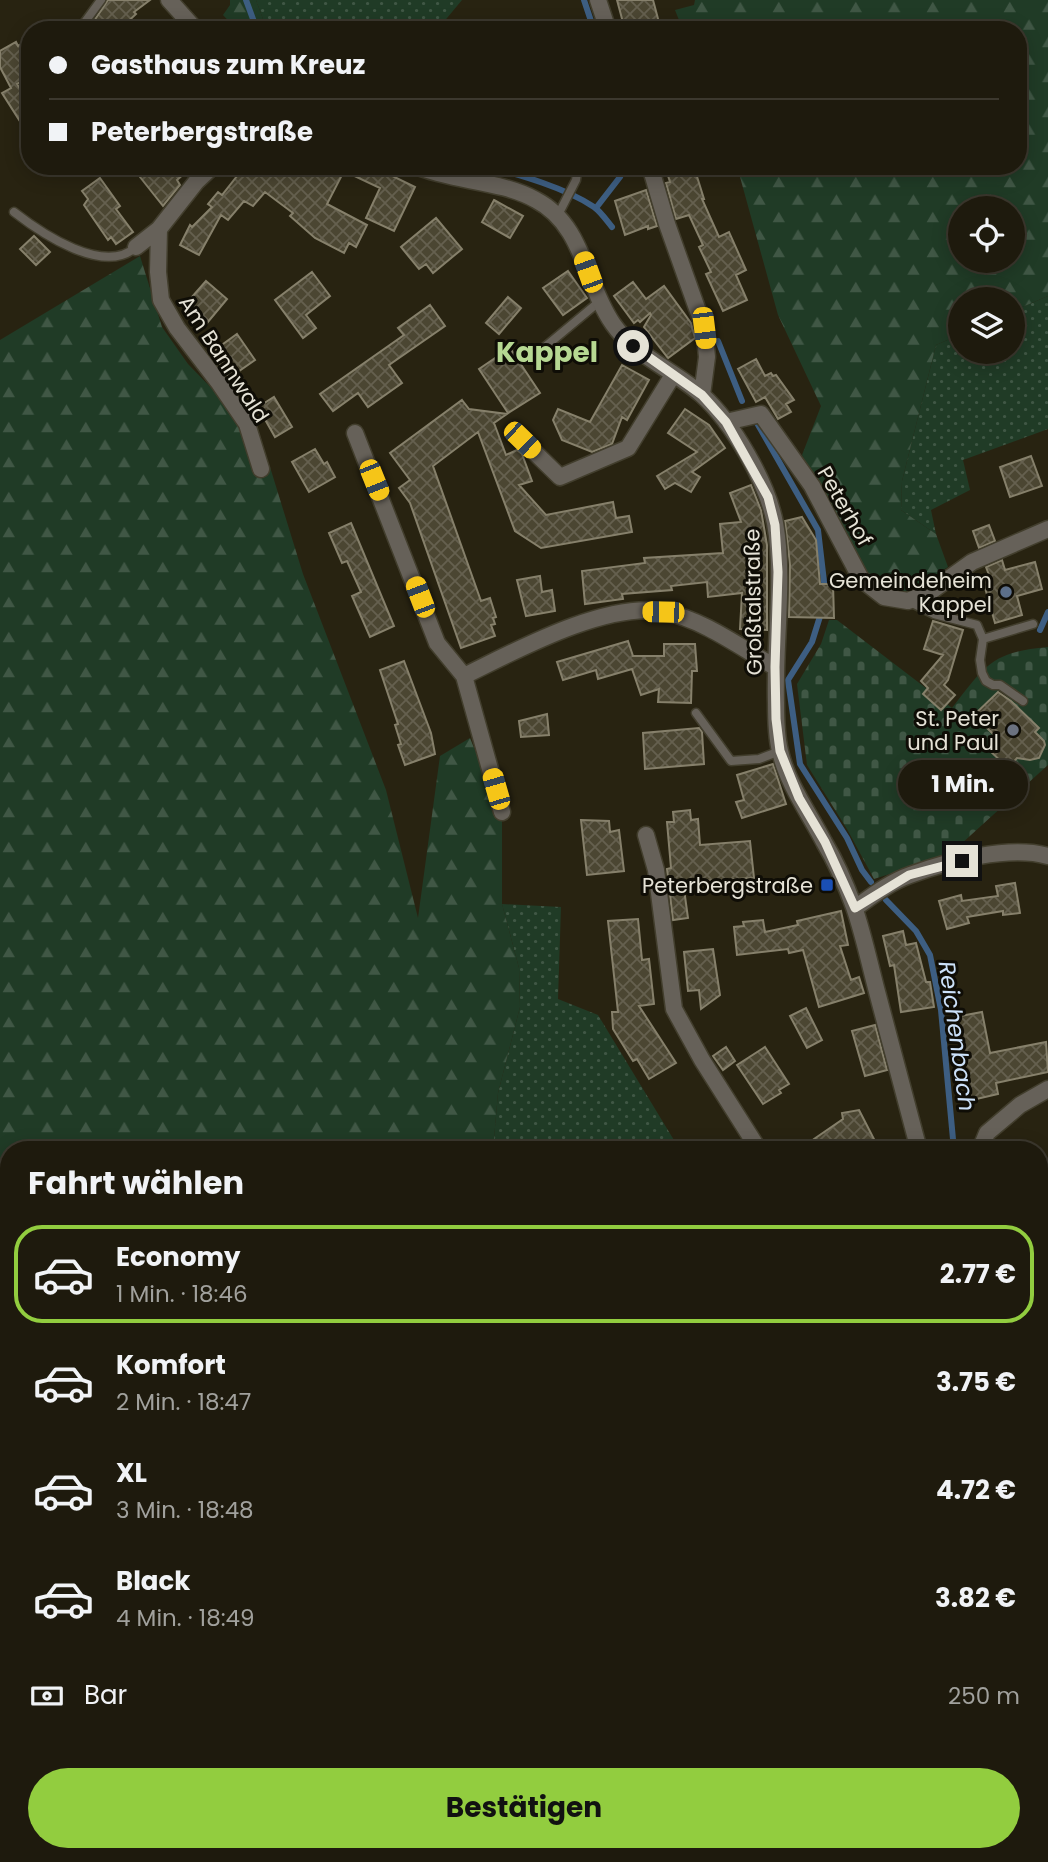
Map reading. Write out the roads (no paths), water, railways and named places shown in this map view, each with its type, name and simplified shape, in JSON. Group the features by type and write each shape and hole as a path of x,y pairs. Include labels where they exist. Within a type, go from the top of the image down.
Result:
{"street":[{"path":"169,0 188,21"},
{"path":"598,0 605,21"},
{"path":"136,247 159,229 203,175"},
{"name":"Großtalstraße","path":"440,175 510,190 537,200 558,215 577,241 600,301 614,326 633,346 738,419 768,497 775,525 778,572 776,719 780,751 799,798 825,842 855,908 917,1141"},
{"path":"653,175 704,328 707,357 702,395"},
{"name":"Am Bannwald","path":"159,229 158,272 161,300 177,328 247,424 261,469"},
{"path":"522,440 560,477 617,453 628,448 673,375"},
{"name":"Peterhof","path":"738,419 761,414 812,486 862,579 884,597 908,601"},
{"path":"355,433 437,643 464,676 502,812"},
{"path":"908,601 930,592 972,562 1048,529"},
{"path":"464,676 551,634 625,611 663,612 682,617 775,667"},
{"path":"646,835 656,870 674,1009 702,1060 754,1141"},
{"path":"855,908 909,875 988,854 1031,851 1048,856"},
{"path":"984,1141 987,1133 1020,1105 1048,1089"}],"lane":[{"path":"86,21 101,0"},
{"path":"558,215 576,175"},
{"path":"14,212 34,228 73,249 107,256 128,255 136,247"},
{"path":"534,356 600,301"},
{"path":"908,601 934,614 977,625 983,639 980,660 986,681 1000,685 1023,701"},
{"path":"983,639 1032,624"},
{"path":"696,713 731,761 758,759 780,751"}],"waterway":[{"name":"Reichenbach","path":"246,0 254,21"},
{"path":"584,0 591,21"},
{"name":"Reichenbach","path":"518,175 583,200 594,207 612,227"},
{"path":"596,208 621,175"},
{"name":"Reichenbach","path":"718,341 742,401"},
{"name":"Reichenbach","path":"757,423 818,530 825,590"},
{"name":"Reichenbach","path":"822,610 812,642 788,680 800,764 847,838 862,870 871,882"},
{"path":"1040,630 1048,612"},
{"name":"Reichenbach","path":"886,900 916,931 930,955 941,1010 953,1141"}],"place":[{"name":"Gemeindeheim Kappel","path":"1006,592"},
{"name":"St. Peter und Paul","path":"1013,730"},
{"name":"Peterbergstraße","path":"827,885"}],"district":[{"name":"Kappel","path":"547,352"}]}
